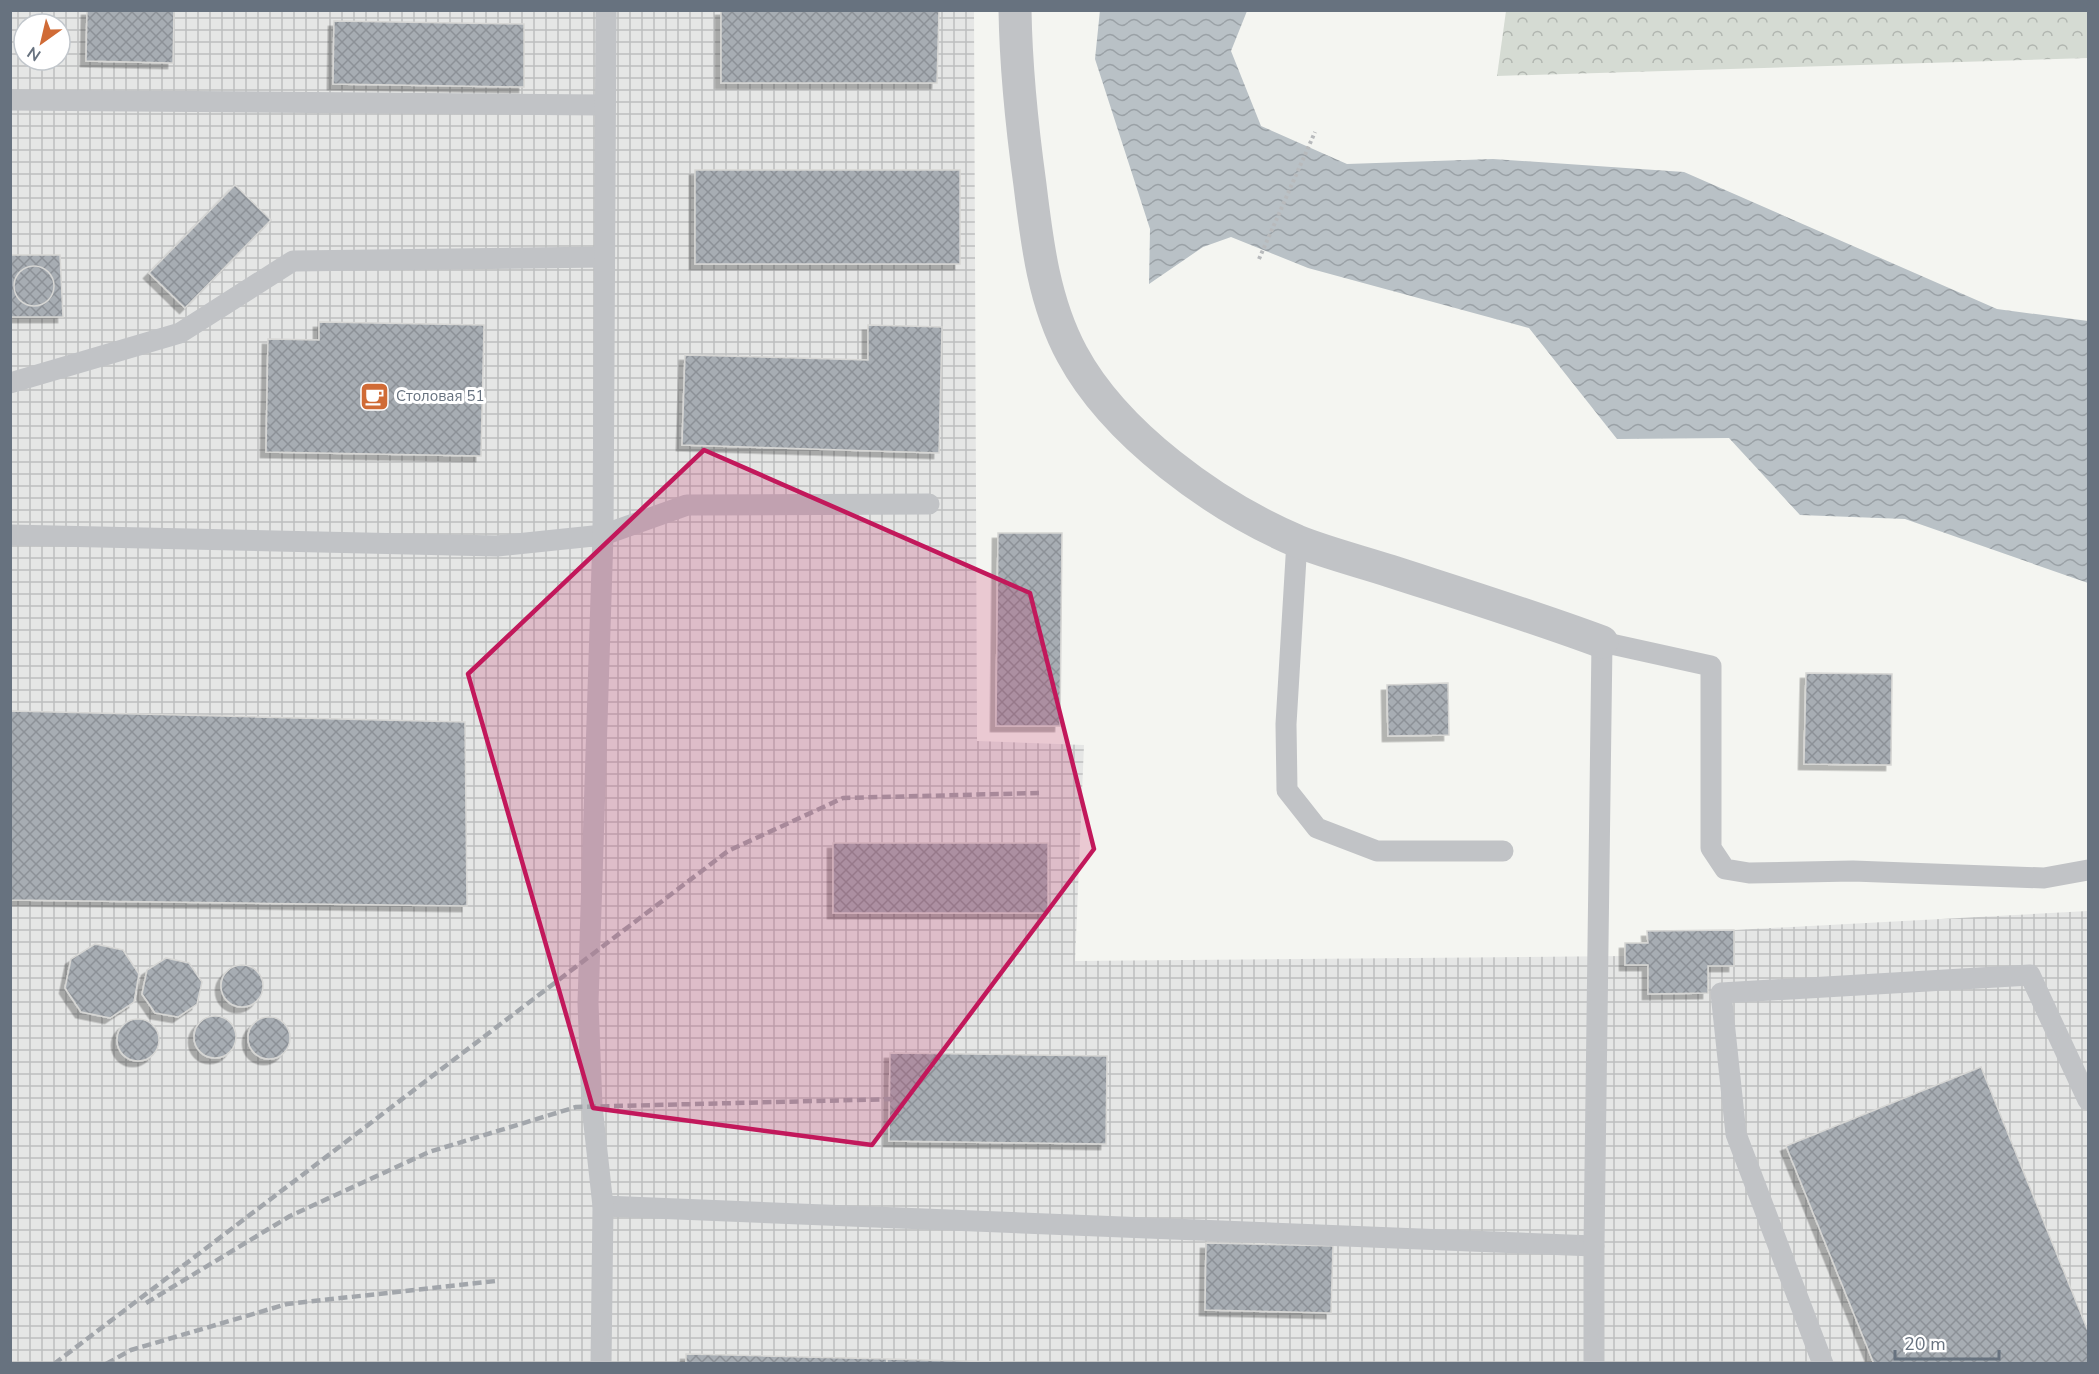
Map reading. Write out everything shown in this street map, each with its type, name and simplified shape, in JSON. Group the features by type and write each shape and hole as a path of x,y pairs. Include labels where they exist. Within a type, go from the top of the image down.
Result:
{"street":[{"path":"1015,10 1019,109 1037,243 1045,283 1056,319 1072,354 1089,382 1117,415 1187,479 1229,506 1298,541 1549,622 1602,642"}],"lane":[{"path":"601,1364 603,1206 592,1106 588,1003 603,535 606,10"},
{"path":"10,100 605,105"},
{"path":"10,383 180,333 293,261 604,257"},
{"path":"10,535 497,546 603,535 687,505 929,504"},
{"path":"1298,541 1286,724 1287,790 1317,828 1377,851 1503,851"},
{"path":"1594,1364 1602,642 1711,666 1711,848 1725,869 1749,873 1853,871 2044,879 2088,870"},
{"path":"1823,1364 1736,1134 1721,993 2030,975 2088,1100"},
{"path":"603,1206 1594,1246"}],"path":[{"path":"1259,259 1315,132"}],"highlighted area":[{"path":"704,450 1030,593 1094,849 872,1145 593,1108 468,674"}],"shaded area":[{"path":"10,11 974,11 977,741 1084,745 1075,961 1625,956 1625,943 1648,943 1647,931 1734,930 2088,911 2088,1363 11,1363"}],"green space":[{"path":"1506,11 2088,11 2088,58 1497,76"}],"water":[{"path":"1100,10 1247,11 1231,51 1261,126 1347,164 1493,159 1684,172 1997,309 2088,321 2088,583 1905,519 1800,515 1729,438 1617,439 1529,328 1308,268 1231,237 1203,247 1149,284 1150,229 1095,59"}],"building":[{"path":"87,10 174,10 173,63 86,61"},
{"path":"721,10 939,10 937,83 721,83"},
{"path":"334,21 524,24 524,87 333,84"},
{"path":"695,170 960,170 960,264 695,264"},
{"path":"235,185 271,220 185,308 149,273"},
{"path":"10,255 60,255 63,317 10,317"},
{"path":"34,266 42,267 48,272 53,278 53,294 48,300 42,305 34,306 26,305 20,300 15,294 14,286 15,278 20,272 26,267"},
{"name":"Столовая 51","path":"319,322 484,325 481,456 266,452 268,339 319,340"},
{"path":"868,325 942,327 939,453 682,445 685,355 868,360"},
{"path":"998,533 1062,533 1060,726 996,726"},
{"path":"1806,673 1892,674 1891,765 1804,764"},
{"path":"1448,683 1449,735 1388,736 1387,685"},
{"path":"10,711 465,722 467,906 10,900"},
{"path":"833,843 1048,843 1048,913 833,913"},
{"path":"1734,930 1734,966 1708,966 1708,993 1648,994 1648,965 1625,965 1625,943 1648,943 1647,931"},
{"path":"95,944 123,950 139,974 134,1002 110,1018 81,1012 65,988 71,959"},
{"path":"166,958 189,963 202,982 197,1004 178,1017 155,1013 142,994 147,970"},
{"path":"242,965 250,966 257,971 262,978 262,994 257,1001 250,1006 242,1007 234,1006 227,1001 222,994 221,986 222,978 227,971 234,966"},
{"path":"215,1016 223,1017 230,1022 235,1029 235,1045 230,1052 223,1057 215,1058 207,1057 200,1052 195,1045 194,1037 195,1029 200,1022 207,1017"},
{"path":"269,1017 277,1018 284,1023 289,1030 289,1046 284,1053 277,1058 269,1059 261,1058 254,1053 249,1046 248,1038 249,1030 254,1023 261,1018"},
{"path":"138,1019 146,1020 153,1025 158,1032 158,1048 153,1055 146,1060 138,1061 130,1060 123,1055 118,1048 117,1040 118,1032 123,1025 130,1020"},
{"path":"890,1053 1107,1056 1106,1144 889,1141"},
{"path":"1981,1067 2088,1331 2088,1364 1874,1364 1786,1146"},
{"path":"1206,1243 1333,1246 1331,1313 1205,1310"},
{"path":"686,1354 887,1359 887,1364 686,1364"},
{"path":"887,1359 1069,1364 887,1364"}],"railway":[{"path":"54,1364 728,851 843,798 1039,793"},
{"path":"146,1303 290,1216 429,1152 576,1107 896,1099"},
{"path":"106,1364 131,1350 287,1304 496,1281"}],"place":[{"name":"Столовая 51","path":"375,396"}]}
